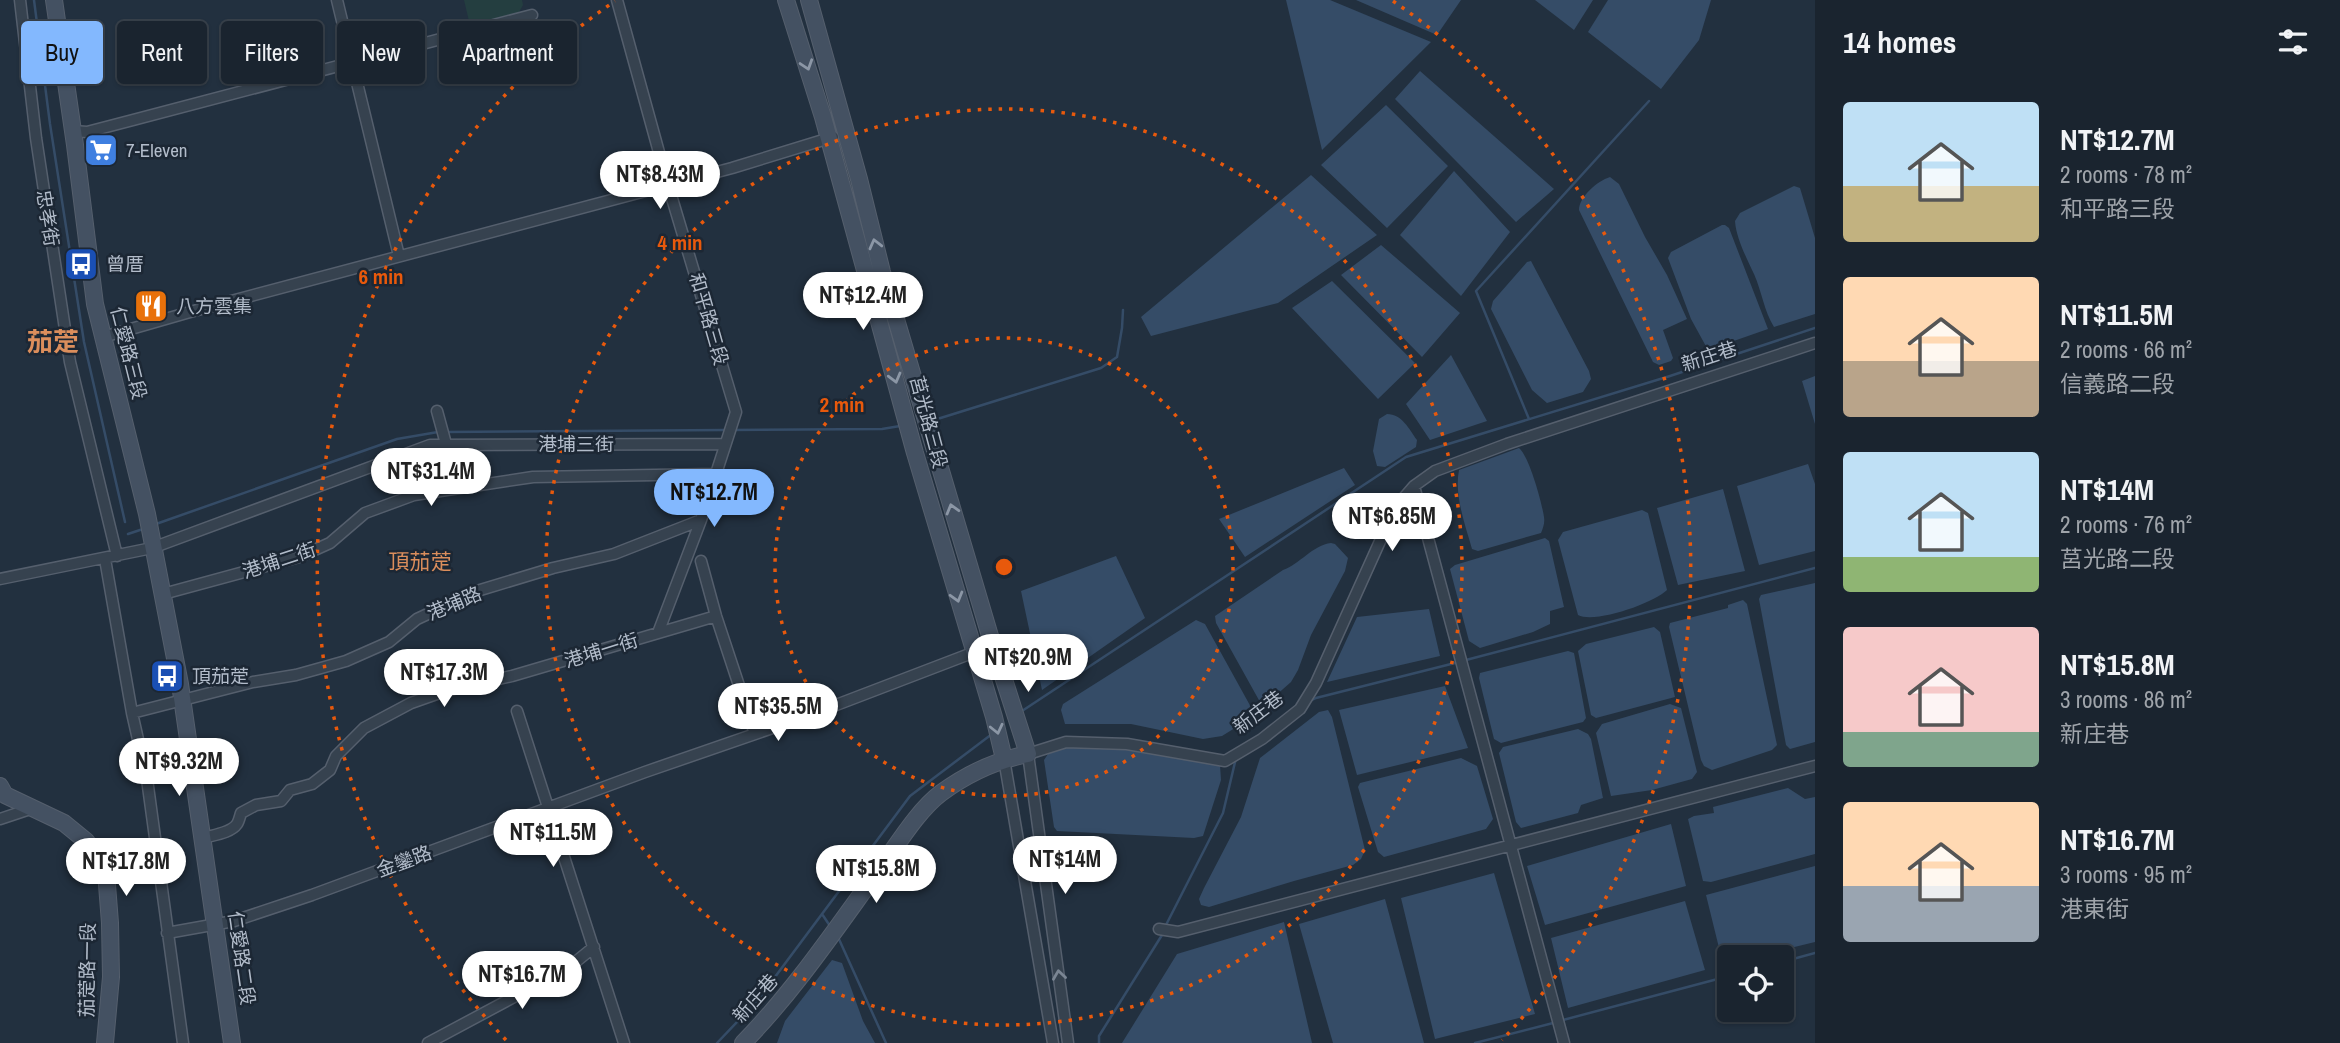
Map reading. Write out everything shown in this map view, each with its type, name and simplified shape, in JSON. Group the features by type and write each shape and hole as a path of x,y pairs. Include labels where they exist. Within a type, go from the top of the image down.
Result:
{"street":[{"name":"忠孝街","path":"20,0 36,138 70,362 117,556"},
{"name":"仁愛路三段","path":"54,0 96,304 152,548"},
{"path":"337,0 342,21"},
{"name":"和平路三段","path":"617,0 668,185 736,412 701,520 659,633"},
{"name":"莒光路三段","path":"786,0 829,138 915,453 994,717 1004,759"},
{"name":"莒光路三段","path":"809,0 882,272 1028,754"},
{"path":"425,42 532,15"},
{"path":"73,131 86,132 337,65"},
{"path":"358,84 399,256"},
{"path":"103,337 668,185 846,134"},
{"name":"新庄巷","path":"743,1043 785,996 912,825 939,794 1004,759 1066,742 1126,744 1225,761 1262,739 1300,709 1316,683 1395,509 1414,486 1435,471 1507,444 1815,343"},
{"path":"437,411 458,488"},
{"name":"港埔三街","path":"0,579 152,548 430,445 724,443"},
{"name":"港埔二街","path":"163,594 291,560 330,543 365,513 414,495 533,477 717,474"},
{"path":"1414,486 1564,1043"},
{"name":"港埔路","path":"132,713 346,661 389,642 417,619 477,591 552,568 614,554 701,520"},
{"name":"仁愛路二段","path":"152,548 183,701 233,1043"},
{"path":"105,559 132,713 147,779 183,1043"},
{"path":"701,561 755,734"},
{"name":"港埔一街","path":"204,838 233,827 241,813 256,805 281,801 290,790 312,784 330,770 336,756 364,728 411,704 445,691 512,676 716,616"},
{"name":"金鑾路","path":"167,933 234,921 312,895 993,645"},
{"path":"517,711 624,1043"},
{"path":"1028,754 1068,1043"},
{"path":"1004,759 1053,1043"},
{"path":"1161,929 1178,932 1815,766"},
{"name":"茄萣路一段","path":"0,786 5,795 64,823 86,841 106,872 111,977 105,1043"},
{"path":"0,819 33,808"},
{"path":"428,1043 568,968 594,947"}],"green space":[{"path":"464,0 522,0 523,5 519,12 485,21 469,21"}],"water":[{"path":"1286,0 1330,0 1431,42 1322,150"},
{"path":"1356,0 1461,0 1437,35"},
{"path":"1535,0 1593,0 1574,30"},
{"path":"1608,0 1711,0 1699,40 1661,89 1588,32"},
{"path":"1420,71 1554,189 1516,222 1395,99"},
{"path":"1386,105 1448,166 1387,228 1321,165"},
{"path":"1454,171 1510,232 1461,296 1400,235"},
{"path":"1311,175 1377,235 1278,303 1151,336 1141,317"},
{"path":"1610,177 1619,184 1687,319 1663,330 1673,358 1659,365 1653,362 1579,210 1582,200 1590,190"},
{"path":"1794,186 1800,188 1815,238 1815,314 1774,327 1740,241 1735,221 1740,213"},
{"path":"1722,225 1729,228 1768,329 1708,350 1691,319 1668,258 1671,252"},
{"path":"1381,245 1460,313 1422,357 1341,275"},
{"path":"1531,261 1591,379 1583,392 1547,403 1532,390 1491,309 1493,301 1527,262"},
{"path":"1332,281 1415,363 1378,399 1292,308"},
{"path":"1451,355 1487,421 1430,440 1406,404"},
{"path":"1815,376 1815,424 1802,381"},
{"path":"1387,414 1401,419 1417,440 1416,447 1385,467 1377,466 1373,451 1379,419"},
{"path":"1519,448 1531,470 1541,501 1544,525 1541,533 1478,551 1472,549 1459,499 1459,470"},
{"path":"1808,464 1815,484 1815,551 1759,565 1737,486"},
{"path":"1344,468 1355,485 1245,557 1219,519"},
{"path":"1723,489 1745,571 1678,585 1657,508"},
{"path":"1642,510 1648,513 1667,590 1650,601 1624,611 1597,617 1578,615 1558,540 1563,532"},
{"path":"1545,538 1549,541 1564,607 1550,611 1550,624 1533,632 1480,648 1469,641 1450,569 1455,565"},
{"path":"1331,543 1348,558 1345,571 1311,635 1291,682 1267,703 1260,702 1216,623 1215,616 1312,551"},
{"path":"1116,556 1145,618 1042,690 1021,591"},
{"path":"1815,583 1815,742 1790,749 1786,745 1759,599 1761,595"},
{"path":"1743,600 1747,604 1777,745 1772,750 1712,770 1704,766 1701,760 1669,627 1670,623 1728,608 1728,605"},
{"path":"1429,609 1440,656 1327,682 1357,617"},
{"path":"1196,620 1205,624 1252,709 1251,718 1222,736 1203,739 1131,724 1065,724 1061,710 1063,704"},
{"path":"1654,627 1660,632 1675,697 1596,718 1591,715 1578,651 1586,644"},
{"path":"1568,651 1574,653 1586,718 1583,722 1501,743 1494,739 1480,673"},
{"path":"1445,686 1468,748 1357,775 1339,710"},
{"path":"1670,704 1681,708 1697,772 1692,779 1652,790 1611,796 1596,733 1602,724"},
{"path":"1328,710 1365,850 1361,859 1353,865 1209,907 1201,905 1199,899 1204,888 1241,817 1260,758 1319,712"},
{"path":"1578,729 1588,734 1591,739 1603,798 1581,805 1578,813 1521,828 1516,822 1499,753 1503,747"},
{"path":"1072,743 1144,747 1220,765 1221,780 1203,836 1194,838 1057,831 1054,827 1044,760 1050,751"},
{"path":"1461,758 1477,766 1493,819 1486,829 1384,857 1378,852 1358,787 1360,783"},
{"path":"1788,788 1805,799 1815,797 1815,854 1711,882 1703,881 1688,819 1714,813 1713,807"},
{"path":"1671,824 1686,886 1545,925 1527,866"},
{"path":"1815,866 1815,942 1794,947 1794,945 1718,945 1706,895"},
{"path":"1494,873 1535,1014 1435,1039 1401,898"},
{"path":"1385,899 1424,1043 1333,1043 1299,924"},
{"path":"1685,901 1705,970 1568,1008 1551,938"},
{"path":"1284,922 1312,1043 1122,1043 1177,954"},
{"path":"832,960 842,963 863,1021 875,1043 777,1043 785,1021"}],"waterway":[{"path":"34,0 50,124 84,342 125,522"},
{"path":"1529,419 1476,291 1649,101"},
{"path":"931,421 1101,368 1117,357 1123,310"},
{"path":"1022,711 1406,457 1670,376 1815,328"},
{"path":"732,430 882,429 900,426"},
{"path":"445,432 725,430"},
{"path":"156,524 397,439 438,432"},
{"path":"128,534 143,529"},
{"path":"1466,660 1815,568"},
{"path":"1310,701 1459,662"},
{"path":"717,1043 757,1001 910,796 992,734"},
{"path":"1166,925 1223,813 1236,758"},
{"path":"822,914 830,926"},
{"path":"1099,1043 1099,1036 1162,935"},
{"path":"838,937 886,1043"},
{"path":"1794,959 1815,953"},
{"path":"1563,1020 1717,979"},
{"path":"1475,1043 1557,1022"}],"place":[{"name":"7-Eleven","path":"101,150"},
{"name":"曾厝","path":"81,264"},
{"name":"八方雲集","path":"151,306"},
{"name":"頂茄萣","path":"167,676"}],"district":[{"name":"茄萣","path":"53,341"},
{"name":"頂茄萣","path":"420,561"}]}
